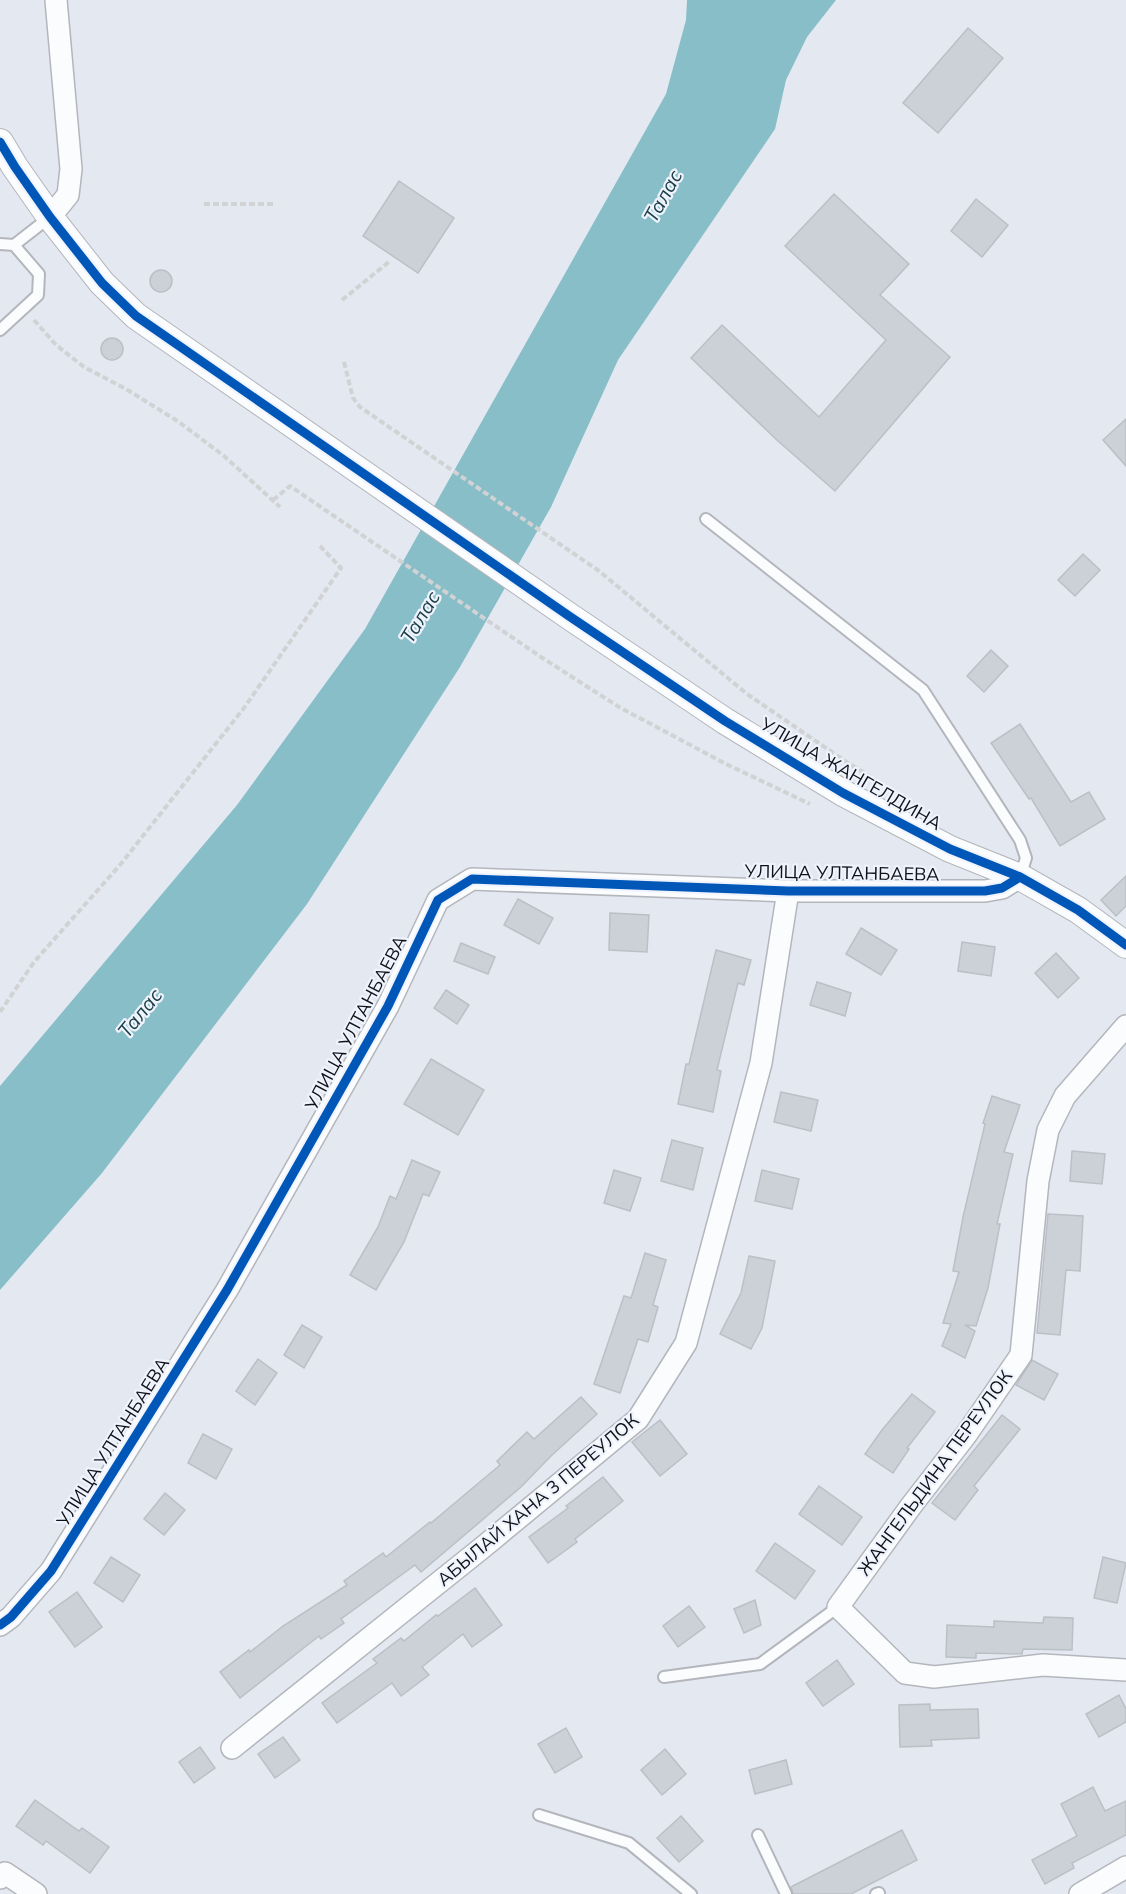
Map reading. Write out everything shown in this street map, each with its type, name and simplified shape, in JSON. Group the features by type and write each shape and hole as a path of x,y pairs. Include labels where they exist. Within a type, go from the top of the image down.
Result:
{"street":[{"path":"50,217 68,195 71,169 56,0"},
{"name":"УЛИЦА ЖАНГЕЛДИНА","path":"0,142 50,217 102,283 136,316 568,616 725,721 843,793 950,849 1020,877 1078,910 1126,945"},
{"name":"УЛИЦА УЛТАНБАЕВА","path":"0,1625 11,1617 51,1572 227,1290 388,1006 438,900 472,879 788,891 985,891 1002,888 1020,877"},
{"name":"АБЫЛАЙ ХАНА 3 ПЕРЕУЛОК","path":"232,1748 482,1548 638,1419 686,1343 761,1063 788,891"},
{"name":"ЖАНГЕЛЬДИНА ПЕРЕУЛОК","path":"838,1607 910,1506 966,1435 1021,1355 1038,1180 1048,1130 1065,1096 1126,1026"},
{"path":"838,1607 905,1673 934,1677 1043,1665 1126,1670"},
{"path":"1080,1894 1126,1867"},
{"path":"0,1878 5,1873 36,1894"}],"lane":[{"path":"0,244 14,245 50,217"},
{"path":"0,330 38,295 39,274 14,245"},
{"path":"706,519 923,690 1020,840 1026,858 1020,877"},
{"name":"ЖАНГЕЛЬДИНА ПЕРЕУЛОК","path":"664,1677 760,1664 838,1607"},
{"path":"539,1815 629,1843 691,1894"},
{"path":"758,1835 786,1894"}],"path":[{"path":"204,204 275,204"},
{"path":"342,300 390,261"},
{"path":"24,308 56,345 84,367 126,389 179,422 224,456 280,507"},
{"path":"344,362 353,398 360,406 599,571 747,694 884,785"},
{"path":"273,500 290,486 541,657 629,712 729,765 812,805"},
{"path":"0,1012 34,962 120,865 244,708 341,568 320,546"}],"water":[{"name":"Талас","path":"687,0 836,0 807,37 786,80 775,129 618,360 551,507 460,667 307,904 102,1173 0,1290 0,1086 237,805 365,629 666,94 686,20"}],"building":[{"path":"968,28 1003,58 938,133 903,103"},
{"path":"399,181 454,218 418,273 363,236"},
{"path":"834,194 909,264 880,295 950,357 835,491 778,441 691,358 722,325 819,417 886,340 785,246"},
{"path":"976,199 1008,225 982,257 951,231"},
{"path":"161,270 169,273 172,281 169,289 161,292 153,289 150,281 153,273"},
{"path":"112,338 120,341 123,349 120,357 112,360 104,357 101,349 104,341"},
{"path":"1126,419 1126,466 1103,440"},
{"path":"1083,554 1100,570 1075,596 1058,580"},
{"path":"991,650 1008,666 984,692 967,676"},
{"path":"1020,724 1071,802 1089,792 1105,819 1060,846 1031,798 1029,799 991,743"},
{"path":"1126,876 1126,906 1116,916 1101,900"},
{"path":"518,899 553,918 539,944 504,925"},
{"path":"610,913 649,915 647,952 609,950"},
{"path":"861,928 897,950 881,975 846,954"},
{"path":"962,942 995,947 991,976 958,971"},
{"path":"461,943 495,957 488,974 454,961"},
{"path":"716,950 751,960 744,985 738,983 717,1070 721,1071 713,1112 678,1104 686,1064 689,1064"},
{"path":"1056,953 1079,978 1058,998 1035,973"},
{"path":"817,982 851,993 845,1016 810,1005"},
{"path":"446,990 469,1005 457,1024 434,1008"},
{"path":"431,1059 484,1090 458,1135 404,1104"},
{"path":"781,1092 818,1100 811,1131 774,1122"},
{"path":"992,1096 1020,1105 1004,1152 1013,1154 997,1224 1000,1224 988,1288 976,1326 965,1325 975,1331 965,1358 942,1346 951,1324 943,1323 959,1272 953,1271 963,1217 985,1124 983,1123"},
{"path":"672,1140 703,1148 693,1190 661,1181"},
{"path":"1072,1151 1105,1154 1102,1184 1070,1181"},
{"path":"412,1160 440,1172 429,1196 423,1194 404,1242 376,1290 350,1275 378,1227 390,1196 396,1199"},
{"path":"614,1170 641,1178 630,1211 604,1203"},
{"path":"762,1170 799,1179 792,1209 755,1201"},
{"path":"1048,1214 1083,1216 1080,1271 1066,1270 1060,1335 1037,1333"},
{"path":"645,1253 666,1260 653,1305 658,1307 648,1342 638,1339 620,1393 594,1384 624,1296 631,1298"},
{"path":"749,1256 775,1261 762,1328 751,1349 720,1334 741,1293"},
{"path":"302,1325 322,1337 304,1368 284,1355"},
{"path":"258,1359 277,1373 255,1405 236,1391"},
{"path":"1032,1360 1058,1374 1044,1400 1016,1385"},
{"path":"912,1394 935,1412 907,1448 909,1449 893,1473 865,1454"},
{"path":"581,1397 597,1414 521,1487 421,1572 415,1565 341,1619 344,1623 321,1639 319,1636 240,1698 220,1672 283,1626 347,1585 344,1581 383,1553 386,1557 431,1523 500,1465 497,1461 527,1432 534,1439"},
{"path":"1002,1415 1020,1429 974,1486 978,1490 955,1520 932,1503"},
{"path":"660,1420 687,1454 660,1476 632,1442"},
{"path":"203,1434 232,1449 216,1479 188,1463"},
{"path":"603,1477 623,1501 575,1539 577,1542 548,1563 529,1537 568,1508 566,1506"},
{"path":"819,1486 862,1517 842,1545 799,1514"},
{"path":"165,1493 185,1510 164,1535 144,1519"},
{"path":"775,1543 815,1571 795,1599 756,1571"},
{"path":"111,1557 140,1575 123,1602 94,1583"},
{"path":"1103,1557 1126,1563 1117,1603 1094,1598"},
{"path":"475,1588 502,1625 472,1647 463,1634 422,1667 429,1675 401,1696 392,1683 337,1723 322,1703 377,1663 373,1659 401,1638 404,1641"},
{"path":"77,1592 102,1627 75,1647 49,1612"},
{"path":"755,1600 761,1625 744,1633 734,1609"},
{"path":"689,1606 705,1627 678,1647 663,1626"},
{"path":"1044,1617 1073,1618 1072,1650 1023,1649 1022,1654 976,1653 976,1658 946,1657 947,1625 994,1627 994,1621 1043,1623"},
{"path":"837,1660 854,1684 823,1706 806,1683"},
{"path":"1119,1695 1126,1709 1126,1722 1099,1737 1086,1714"},
{"path":"930,1704 930,1710 978,1709 979,1738 931,1740 932,1746 900,1747 899,1705"},
{"path":"566,1728 582,1757 555,1773 538,1744"},
{"path":"283,1737 300,1760 275,1778 258,1754"},
{"path":"200,1747 215,1768 194,1783 179,1762"},
{"path":"665,1749 686,1774 662,1795 641,1770"},
{"path":"786,1760 792,1784 755,1794 749,1770"},
{"path":"1093,1787 1105,1811 1126,1801 1126,1835 1072,1863 1074,1868 1045,1884 1032,1860 1077,1836 1061,1804"},
{"path":"35,1800 79,1831 82,1828 109,1847 90,1873 46,1841 43,1845 16,1826"},
{"path":"681,1816 703,1841 679,1862 657,1838"},
{"path":"902,1830 917,1860 851,1894 793,1894 791,1887"}],"cycle path":[{"path":"0,142 50,217 102,283 136,316 569,616 725,721 843,793 950,849 1020,877 1078,910 1126,945"},
{"path":"0,1625 11,1617 51,1571 227,1290 388,1006 438,900 472,879 788,891 985,891 1002,888 1020,877"}]}
